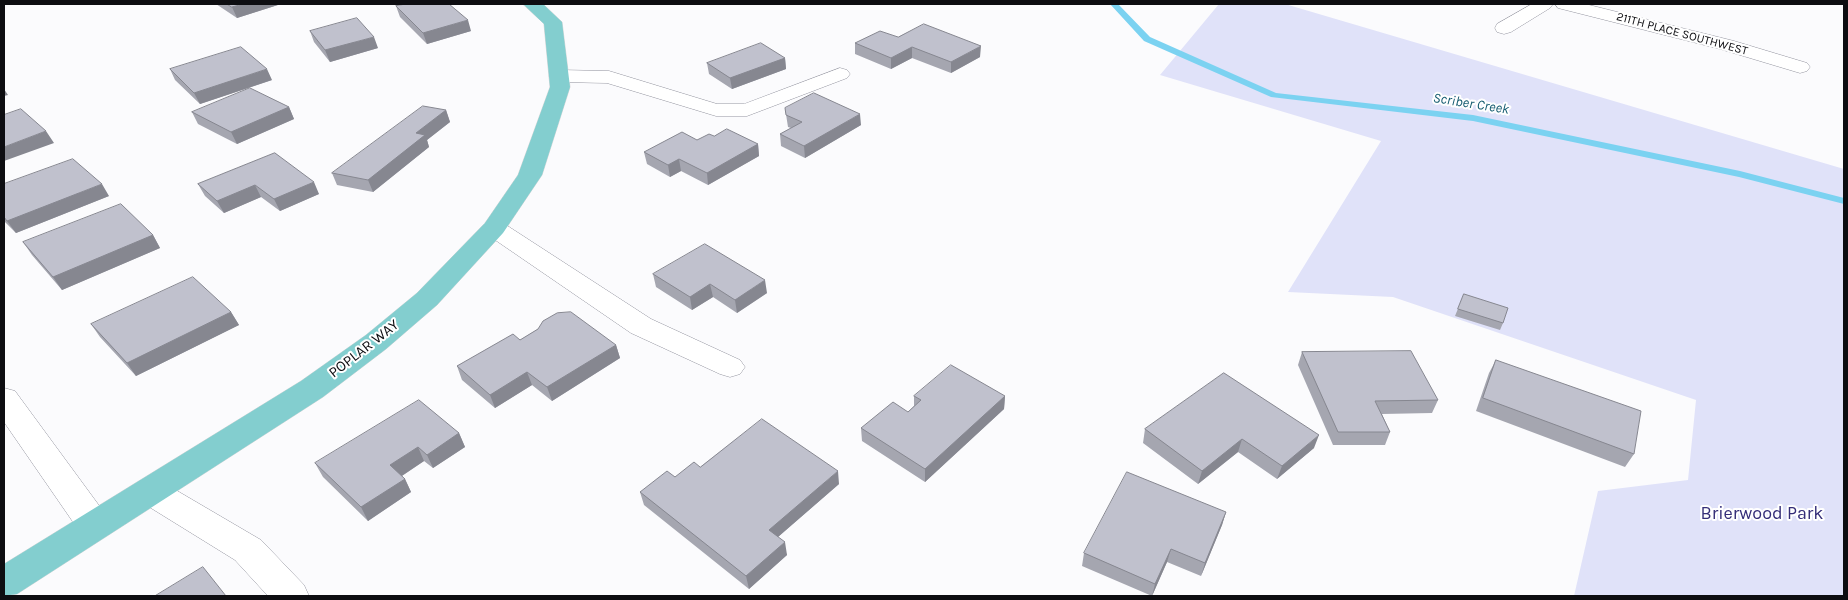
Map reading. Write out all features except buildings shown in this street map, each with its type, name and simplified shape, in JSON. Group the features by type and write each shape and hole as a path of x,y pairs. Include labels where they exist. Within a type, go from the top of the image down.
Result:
{"main road":[{"name":"POPLAR WAY","path":"4,583 312,389 376,342 427,299 494,228 530,175 560,87 554,22 532,4"}],"street":[{"path":"1504,28 1544,4"},
{"name":"211TH PLACE SOUTHWEST","path":"1564,4 1726,45 1800,67"},
{"path":"559,76 609,77 716,110 747,110 840,74"},
{"path":"494,228 641,326 730,367"},
{"path":"4,399 94,525"},
{"path":"150,491 248,550 291,596"}],"green space":[{"name":"Brierwood Park","path":"1219,4 1285,4 1844,169 1844,596 1574,596 1598,491 1688,480 1696,400 1393,297 1288,292 1381,141 1160,75"}],"waterway":[{"name":"Scriber Creek","path":"1114,4 1147,39 1274,95 1473,118 1740,174 1844,201"}]}
